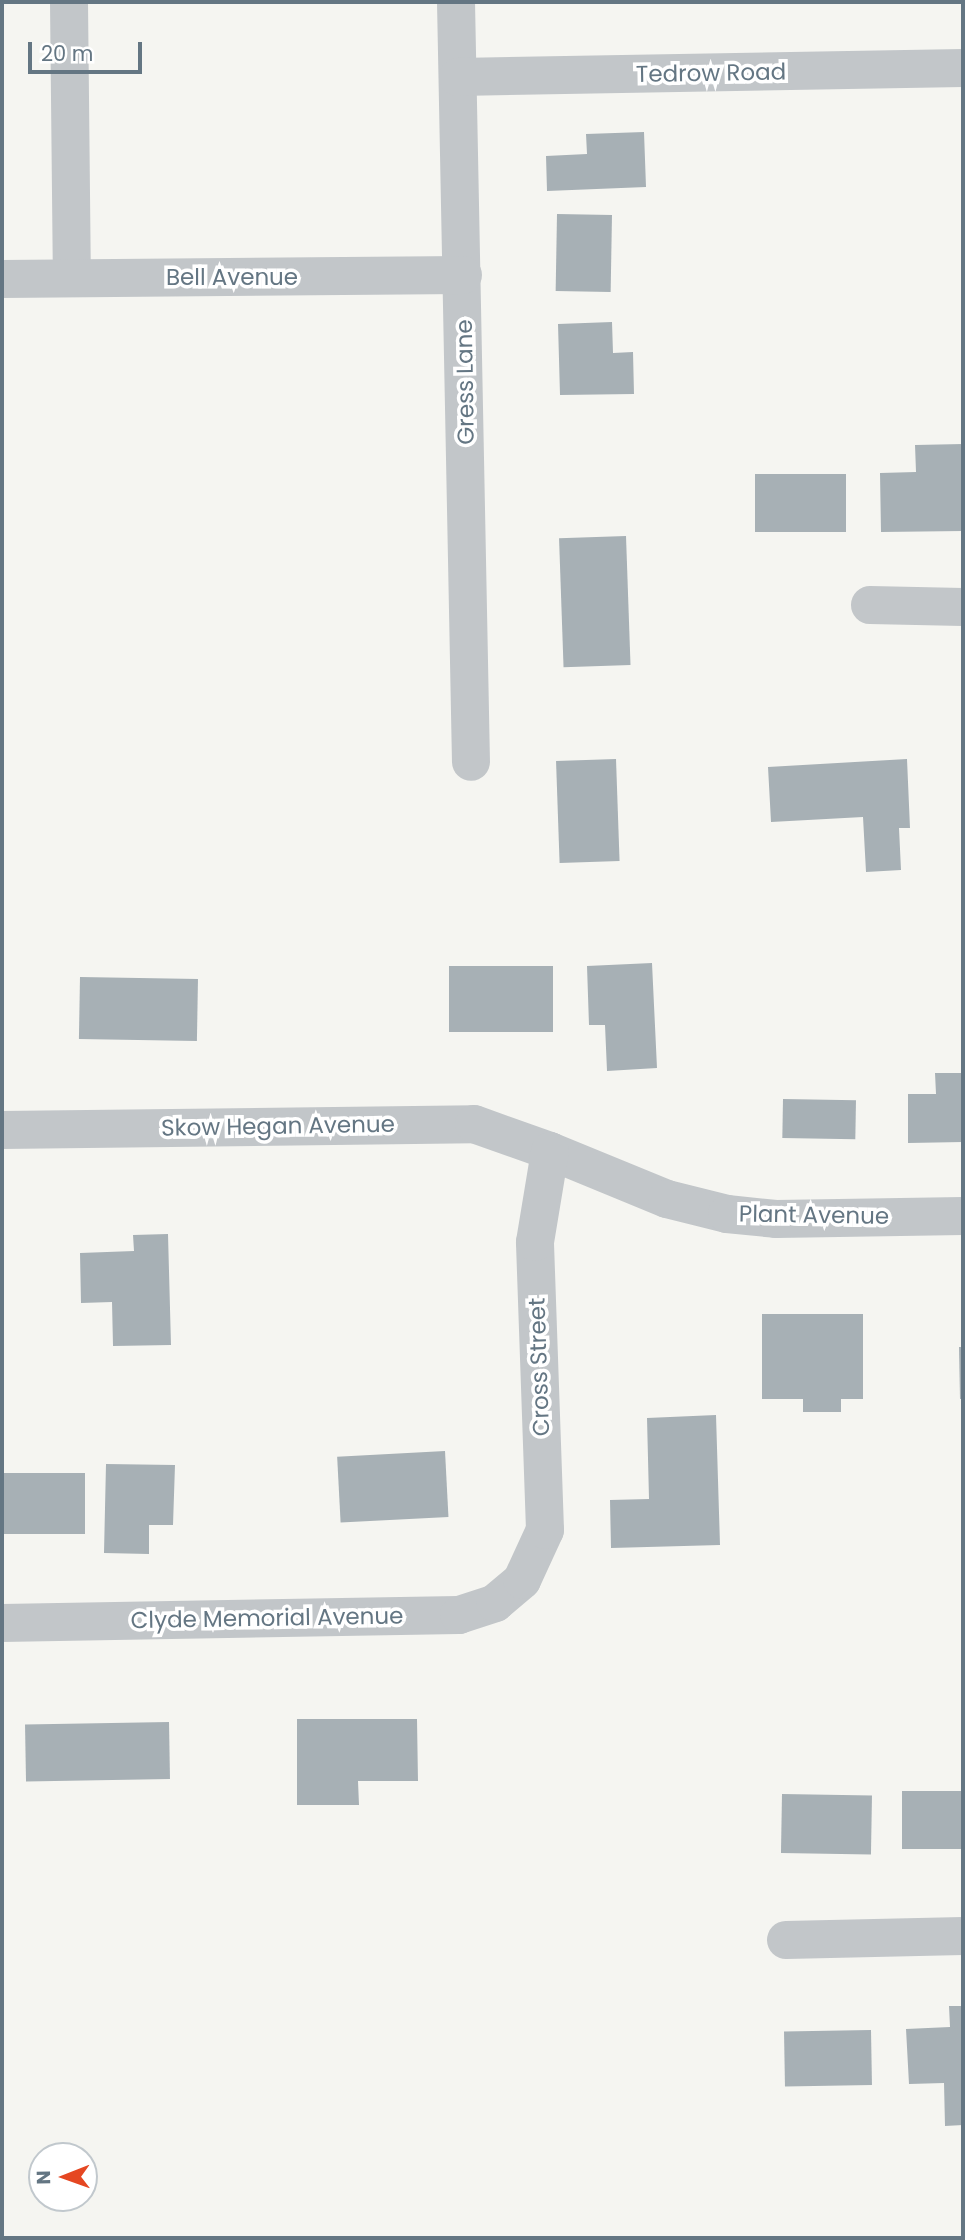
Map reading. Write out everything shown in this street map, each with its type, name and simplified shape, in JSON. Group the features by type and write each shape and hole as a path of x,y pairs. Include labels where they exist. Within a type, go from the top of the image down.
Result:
{"street":[{"path":"69,2 72,278"},
{"name":"Gress Lane","path":"456,2 471,762"},
{"name":"Tedrow Road","path":"458,77 963,68"},
{"name":"Bell Avenue","path":"2,279 463,275"},
{"path":"870,605 963,607"},
{"name":"Skow Hegan Avenue","path":"2,1130 474,1124 550,1151"},
{"name":"Plant Avenue","path":"550,1151 667,1199 727,1214 776,1219 963,1216"},
{"name":"Cross Street","path":"522,1580 545,1530 535,1242 550,1151"},
{"name":"Clyde Memorial Avenue","path":"2,1623 459,1615 495,1603 522,1580"},
{"path":"786,1940 963,1937"}],"building":[{"path":"644,132 646,187 547,191 546,156 587,154 586,134"},
{"path":"557,214 612,215 611,292 556,291"},
{"path":"612,322 613,353 633,352 634,394 560,395 558,324"},
{"path":"963,444 963,531 881,532 880,473 916,472 915,445"},
{"path":"755,474 846,474 846,532 755,532"},
{"path":"626,536 631,665 564,667 559,538"},
{"path":"616,759 620,861 560,863 556,761"},
{"path":"907,759 910,828 899,828 901,870 866,872 863,817 771,822 768,767"},
{"path":"652,963 657,1068 607,1071 605,1025 589,1025 587,966"},
{"path":"449,966 553,966 553,1032 449,1032"},
{"path":"80,977 198,979 197,1041 79,1039"},
{"path":"935,1073 963,1073 963,1142 908,1143 908,1094 936,1094"},
{"path":"783,1099 856,1100 855,1139 782,1138"},
{"path":"168,1234 171,1345 113,1346 112,1302 81,1303 80,1253 134,1251 133,1235"},
{"path":"762,1314 863,1314 863,1399 841,1399 841,1412 803,1412 803,1399 762,1399"},
{"path":"959,1347 963,1347 963,1399 960,1399"},
{"path":"716,1415 720,1545 611,1548 610,1500 649,1499 647,1418"},
{"path":"445,1451 448,1517 341,1523 337,1457"},
{"path":"106,1464 175,1465 173,1525 149,1525 149,1554 104,1553"},
{"path":"2,1473 85,1473 85,1534 2,1534"},
{"path":"297,1719 417,1719 418,1781 358,1781 359,1805 297,1805"},
{"path":"169,1722 170,1779 26,1782 25,1725"},
{"path":"902,1791 963,1791 963,1849 902,1849"},
{"path":"782,1794 872,1796 871,1855 781,1853"},
{"path":"949,2006 963,2006 963,2125 945,2126 944,2083 909,2084 906,2029 950,2027"},
{"path":"871,2030 872,2085 785,2087 784,2032"}]}
